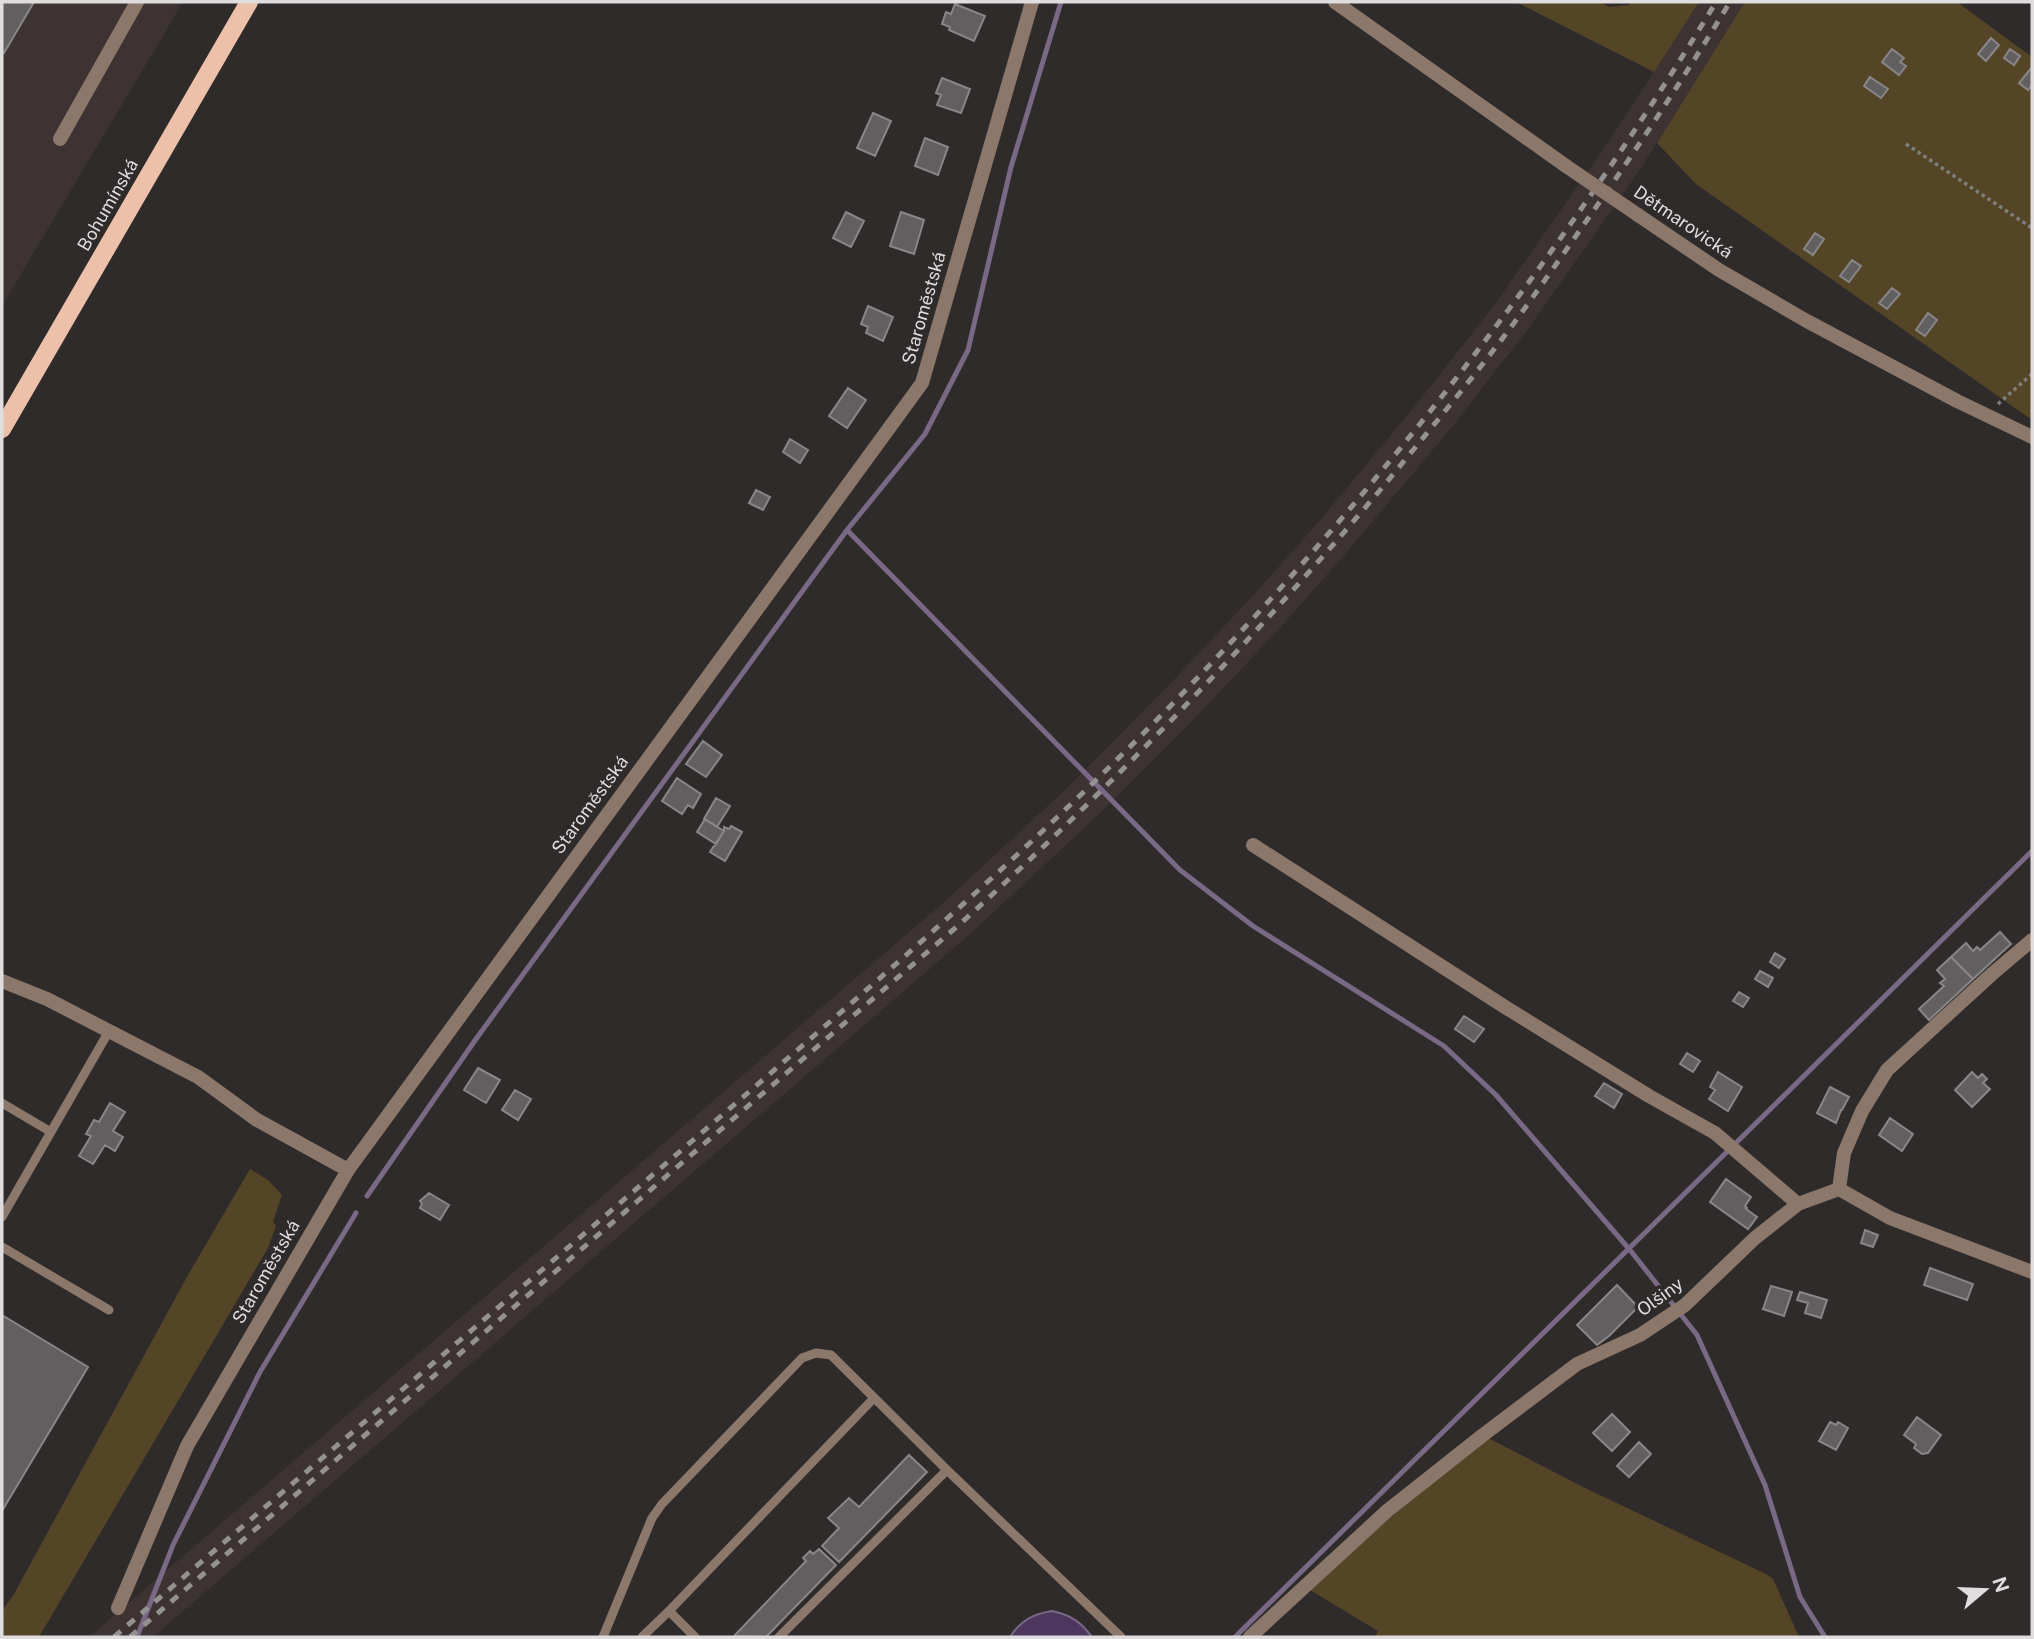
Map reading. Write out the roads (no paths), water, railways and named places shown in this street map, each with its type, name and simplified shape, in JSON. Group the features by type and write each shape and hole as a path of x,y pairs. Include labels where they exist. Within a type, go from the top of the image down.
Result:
{"main road":[{"name":"Bohumínská","path":"2,429 249,2"}],"street":[{"path":"60,139 137,2"},
{"name":"Staroměstská","path":"118,1608 187,1446 348,1170 922,383 1032,2"},
{"name":"Dětmarovická","path":"1335,2 1566,166 1719,270 1935,390 2032,437"},
{"path":"1252,845 1649,1096 1715,1133 1798,1204"},
{"path":"2032,940 1888,1070 1862,1111 1844,1153 1839,1189 1890,1218 2032,1272"},
{"path":"2,981 47,999 198,1077 257,1120 348,1170"},
{"name":"Olšiny","path":"1250,1637 1387,1511 1482,1435 1577,1364 1640,1335 1672,1315 1755,1238 1798,1204 1839,1189"}],"lane":[{"path":"2,1217 109,1031"},
{"path":"2,1103 51,1132"},
{"path":"2,1247 109,1310"},
{"path":"603,1637 652,1518 662,1504 802,1359 816,1353 831,1355 1121,1637"},
{"path":"642,1637 874,1398"},
{"path":"779,1637 947,1470"},
{"path":"669,1611 695,1637"}],"waterway":[{"path":"367,1196 476,1039 847,530 925,434 968,350 1011,167 1061,2"},
{"path":"847,530 1180,870 1253,926 1444,1046 1496,1095 1630,1250 1697,1335 1765,1485 1800,1597 1825,1637"},
{"path":"1235,1637 2032,851"},
{"path":"137,1637 173,1545 260,1372 356,1213"}],"railway":[{"path":"114,1637 902,959 1071,804 1180,696 1328,534 1468,364 1597,186 1716,2"},
{"path":"130,1637 960,924 1016,873 1178,714 1331,547 1484,362 1624,166 1730,2"}]}
